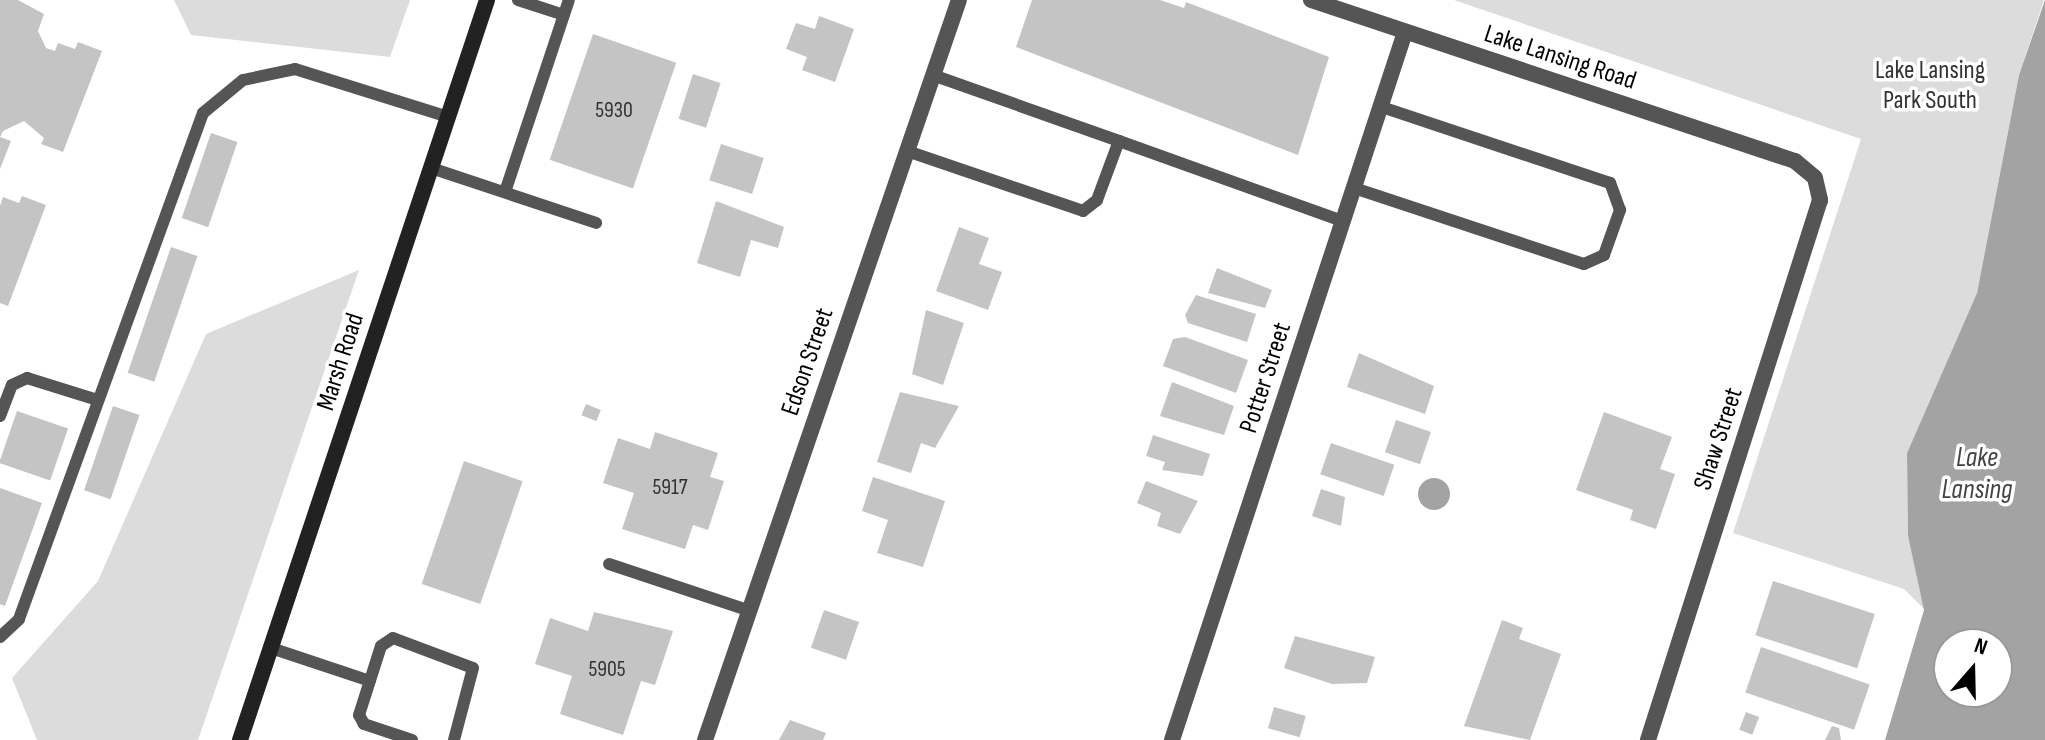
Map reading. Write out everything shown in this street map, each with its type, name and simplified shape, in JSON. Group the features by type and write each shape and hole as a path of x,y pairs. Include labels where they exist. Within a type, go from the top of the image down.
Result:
{"main road":[{"name":"Marsh Road","path":"240,740 487,0"}],"street":[{"name":"Edson Street","path":"705,740 747,610 959,0"},
{"name":"Lake Lansing Road","path":"1311,0 1795,161"},
{"name":"Potter Street","path":"1172,740 1405,32"},
{"name":"Shaw Street","path":"1648,740 1820,200 1815,178 1795,161"}],"lane":[{"path":"518,0 564,15"},
{"path":"505,192 569,0"},
{"path":"0,637 19,619 193,131 216,98 258,74 313,71 448,117"},
{"path":"933,75 1343,221"},
{"path":"1354,188 1584,264 1604,255 1620,210 1610,183 1381,107"},
{"path":"907,151 1083,211 1097,200 1119,141"},
{"path":"431,168 596,223"},
{"path":"0,416 12,385 27,378 97,400"},
{"path":"609,564 747,610"},
{"path":"412,740 361,721 381,646 393,638 469,663 474,680 454,740"},
{"path":"271,648 370,681"}],"green space":[{"path":"174,0 410,0 390,57 191,35"},
{"name":"Lake Lansing Park South","path":"1454,0 2044,0 2019,75 1977,293 1907,453 1908,536 1925,610 1904,589 1733,533 1861,139"},
{"path":"359,270 198,740 37,740 12,678 98,581 206,334"}],"water":[{"name":"Lake Lansing","path":"2045,0 2045,740 1885,740 1924,610 1908,536 1907,453 1977,293 2019,75"},
{"path":"1434,478 1446,482 1450,494 1446,506 1434,510 1422,506 1418,494 1422,482"}],"building":[{"path":"0,0 18,0 44,14 38,31 46,48 55,51 58,43 75,49 78,42 102,51 63,152 41,144 44,138 24,121 3,131 0,137"},
{"path":"1032,0 1160,0 1184,8 1186,2 1329,57 1298,155 1016,47"},
{"path":"819,16 854,29 835,82 802,70 807,57 786,49 796,23 815,29"},
{"path":"593,34 676,63 633,188 550,160"},
{"path":"693,74 721,83 706,128 678,119"},
{"path":"211,133 237,142 208,227 182,218"},
{"path":"0,137 11,141 0,169"},
{"path":"721,144 764,158 752,194 709,180"},
{"path":"22,196 46,205 8,306 0,303 0,206 3,197 19,203"},
{"path":"716,201 784,227 778,248 751,240 740,277 697,263"},
{"path":"959,227 989,238 979,264 1002,272 988,310 936,291"},
{"path":"171,247 197,256 154,382 128,373"},
{"path":"1217,268 1272,290 1265,308 1208,293"},
{"path":"1196,295 1256,314 1247,342 1188,323 1185,315"},
{"path":"926,310 964,323 943,385 912,374"},
{"path":"1185,337 1248,360 1236,393 1163,366 1173,339"},
{"path":"1359,353 1434,386 1425,414 1347,387"},
{"path":"1172,382 1234,406 1224,435 1160,416"},
{"path":"900,392 959,406 935,448 921,443 911,473 877,462"},
{"path":"586,404 601,410 596,421 582,415"},
{"path":"113,406 139,415 110,499 84,490"},
{"path":"17,411 68,429 50,481 0,463"},
{"path":"1604,412 1672,437 1660,469 1675,474 1656,529 1630,520 1633,510 1576,490"},
{"path":"1396,420 1431,432 1420,464 1385,452"},
{"path":"655,432 718,453 710,477 724,481 708,530 693,525 685,549 622,529 634,493 603,483 618,438 650,449"},
{"path":"1153,435 1210,454 1203,476 1162,470 1165,462 1146,456"},
{"path":"1331,443 1394,465 1384,496 1320,474"},
{"path":"464,461 523,481 480,604 422,584"},
{"path":"873,477 945,501 923,567 877,553 888,520 862,511"},
{"path":"1146,481 1198,501 1180,534 1157,526 1161,513 1137,503"},
{"path":"0,488 42,503 5,606 0,604"},
{"path":"1321,489 1345,497 1341,526 1312,516"},
{"path":"1773,581 1875,614 1857,668 1755,635"},
{"path":"824,610 859,622 846,660 811,648"},
{"path":"594,612 673,631 655,685 641,681 623,735 560,714 572,676 535,664 550,618 588,631"},
{"path":"1502,620 1523,628 1519,639 1561,654 1530,740 1464,726"},
{"path":"1295,636 1375,657 1367,683 1332,684 1284,668"},
{"path":"1761,647 1870,684 1854,730 1745,692"},
{"path":"1274,707 1306,716 1300,737 1268,728"},
{"path":"1746,712 1759,717 1752,735 1739,730"},
{"path":"790,720 826,733 823,740 779,740"},
{"path":"1832,726 1839,728 1841,740 1825,740"}]}
